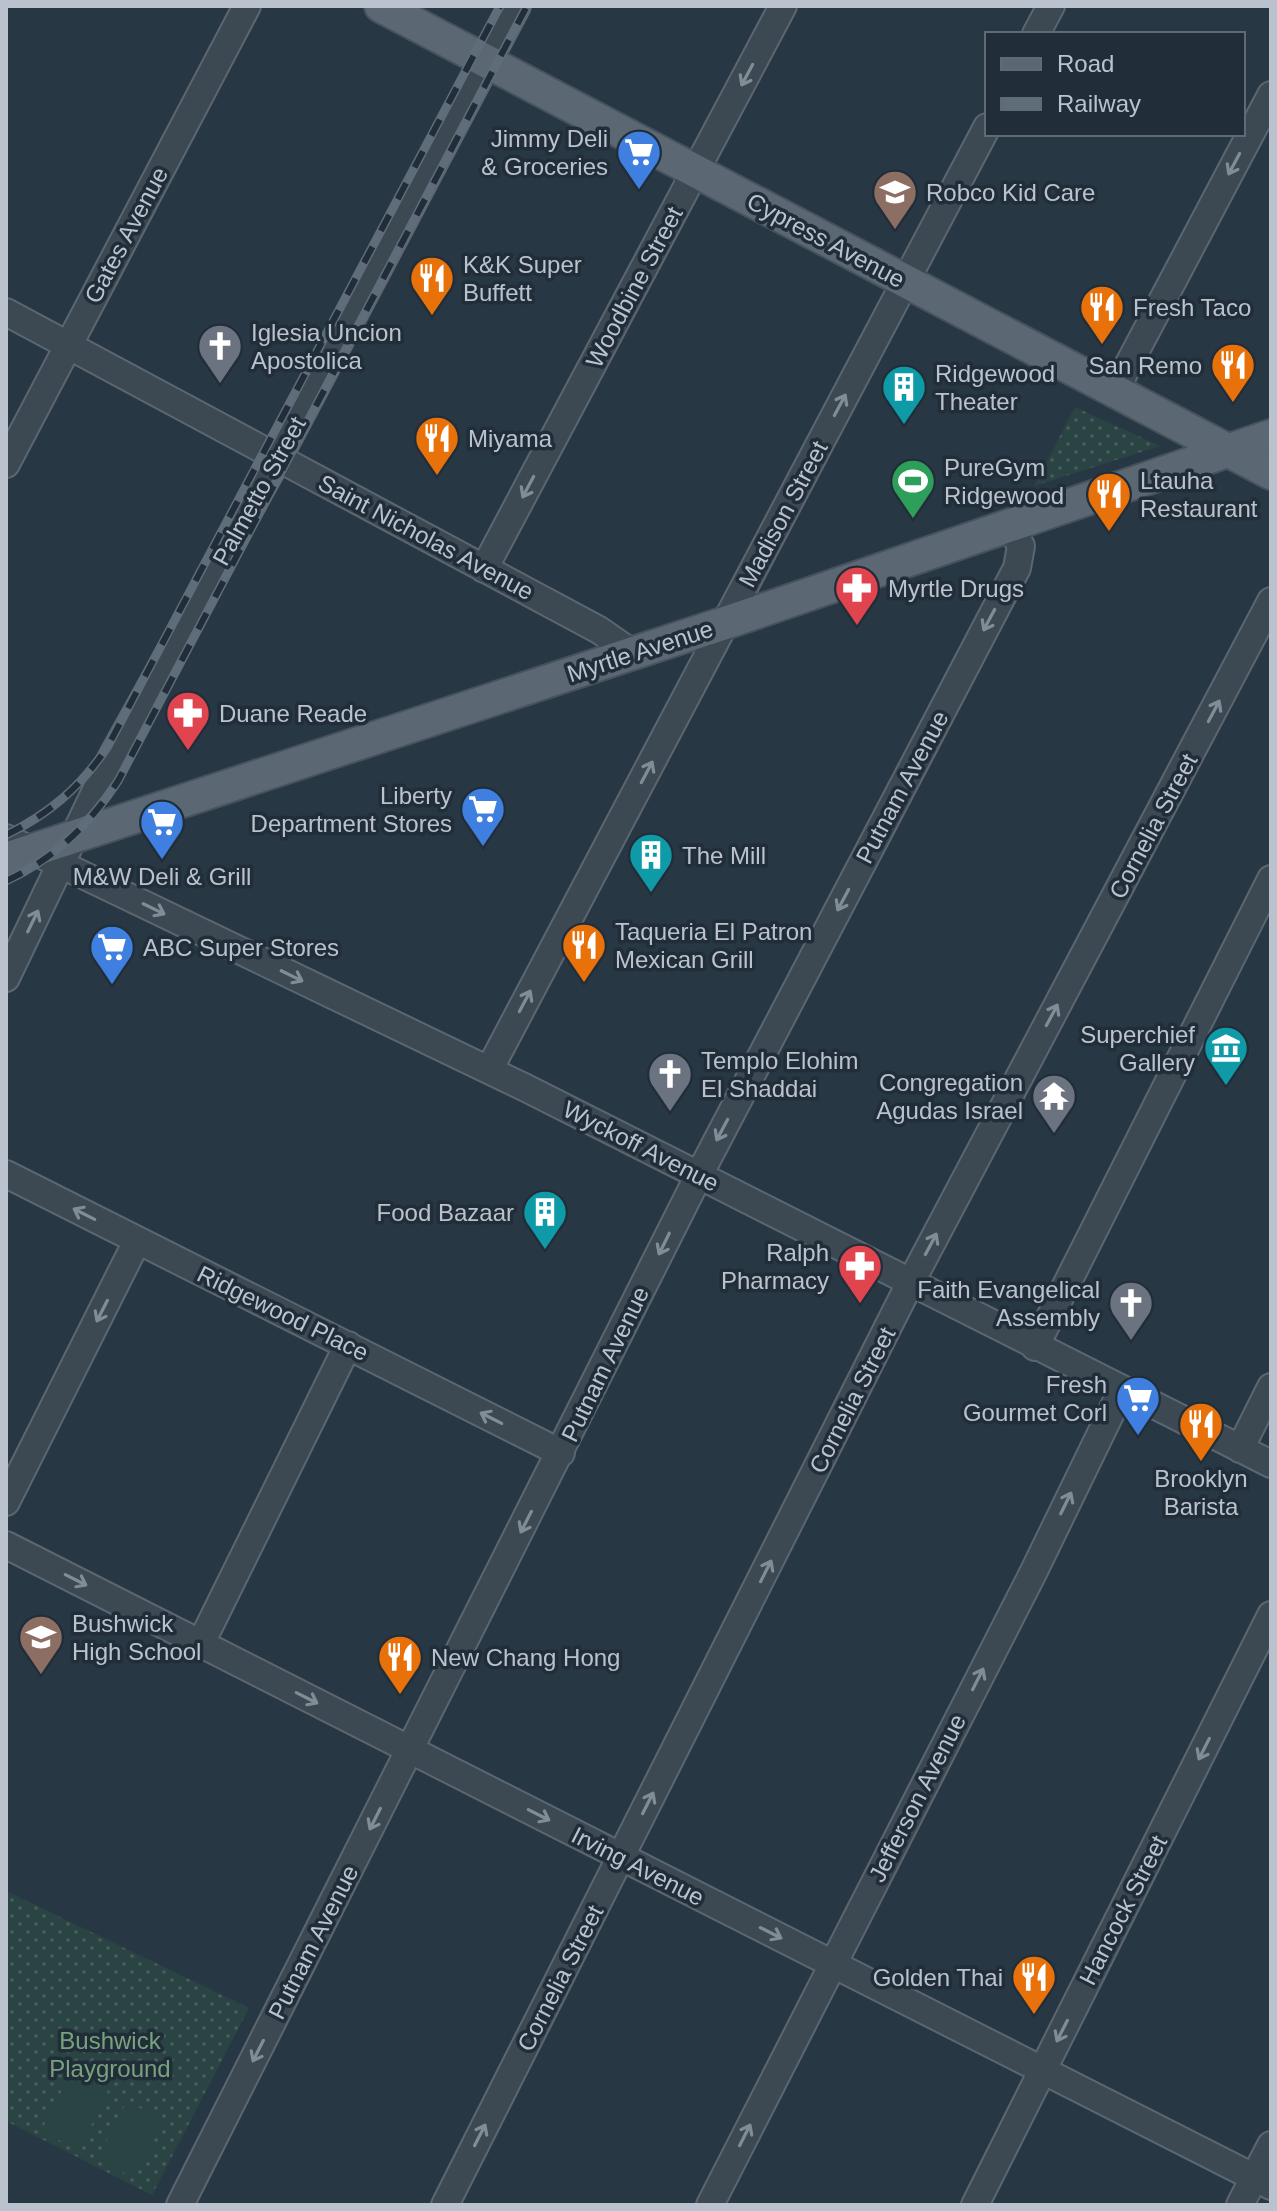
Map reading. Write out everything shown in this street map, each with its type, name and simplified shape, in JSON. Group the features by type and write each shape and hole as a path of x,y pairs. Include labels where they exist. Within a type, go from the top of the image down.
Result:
{"main road":[{"name":"Cypress Avenue","path":"381,6 1271,473"},
{"name":"Myrtle Avenue","path":"36,850 725,623 1271,436"}],"street":[{"name":"Gates Avenue","path":"6,464 247,6"},
{"name":"Palmetto Street","path":"6,978 36,850 113,755 278,458 517,6"},
{"name":"Woodbine Street","path":"484,569 783,6"},
{"path":"1037,32 1051,6"},
{"path":"1114,392 1271,95"},
{"name":"Madison Street","path":"489,1070 985,131"},
{"name":"Saint Nicholas Avenue","path":"6,312 599,630 632,653"},
{"name":"Putnam Avenue","path":"180,2205 699,1175 1017,568 1021,546 1009,524"},
{"name":"Cornelia Street","path":"445,2205 911,1281 1271,601"},
{"name":"Wyckoff Avenue","path":"36,850 489,1070 1271,1464"},
{"path":"1035,1347 1271,879"},
{"name":"Ridgewood Place","path":"6,1174 561,1453"},
{"path":"6,1502 137,1241"},
{"path":"201,1643 348,1345"},
{"path":"1240,1449 1271,1387"},
{"name":"Jefferson Avenue","path":"710,2205 1033,1573 1122,1390"},
{"name":"Irving Avenue","path":"6,1545 1262,2182"},
{"name":"Hancock Street","path":"975,2205 1271,1615"},
{"path":"1240,2205 1262,2182 1271,2145"}],"green space":[{"path":"1075,407 1079,409 1160,446 1034,486"},
{"name":"Bushwick Playground","path":"6,1891 249,2008 152,2195 6,2121"},
{"path":"71,2073 108,2092 79,2150 41,2131"},
{"path":"127,2101 164,2121 134,2178 97,2159"}],"railway":[{"path":"6,835 63,798 87,774 108,746 500,6"},
{"path":"6,881 40,862 69,839 95,812 118,781 527,6"}],"place":[{"name":"Jimmy Deli & Groceries","path":"639,191"},
{"name":"Robco Kid Care","path":"895,231"},
{"name":"K&K Super Buffett","path":"432,317"},
{"name":"Fresh Taco","path":"1102,346"},
{"name":"Iglesia Uncion Apostolica","path":"220,385"},
{"name":"San Remo","path":"1233,404"},
{"name":"Ridgewood Theater","path":"904,426"},
{"name":"Miyama","path":"437,477"},
{"name":"PureGym Ridgewood","path":"913,520"},
{"name":"Ltauha Restaurant","path":"1109,533"},
{"name":"Myrtle Drugs","path":"857,627"},
{"name":"Duane Reade","path":"188,752"},
{"name":"Liberty Department Stores","path":"483,848"},
{"name":"M&W Deli & Grill","path":"162,861"},
{"name":"The Mill","path":"651,894"},
{"name":"Taqueria El Patron Mexican Grill","path":"584,984"},
{"name":"ABC Super Stores","path":"112,986"},
{"name":"Superchief Gallery","path":"1226,1087"},
{"name":"Templo Elohim El Shaddai","path":"670,1113"},
{"name":"Congregation Agudas Israel","path":"1054,1135"},
{"name":"Food Bazaar","path":"545,1251"},
{"name":"Ralph Pharmacy","path":"860,1305"},
{"name":"Faith Evangelical Assembly","path":"1131,1342"},
{"name":"Fresh Gourmet Corl","path":"1138,1437"},
{"name":"Brooklyn Barista","path":"1201,1463"},
{"name":"Bushwick High School","path":"41,1676"},
{"name":"New Chang Hong","path":"400,1696"},
{"name":"Golden Thai","path":"1034,2016"}]}
